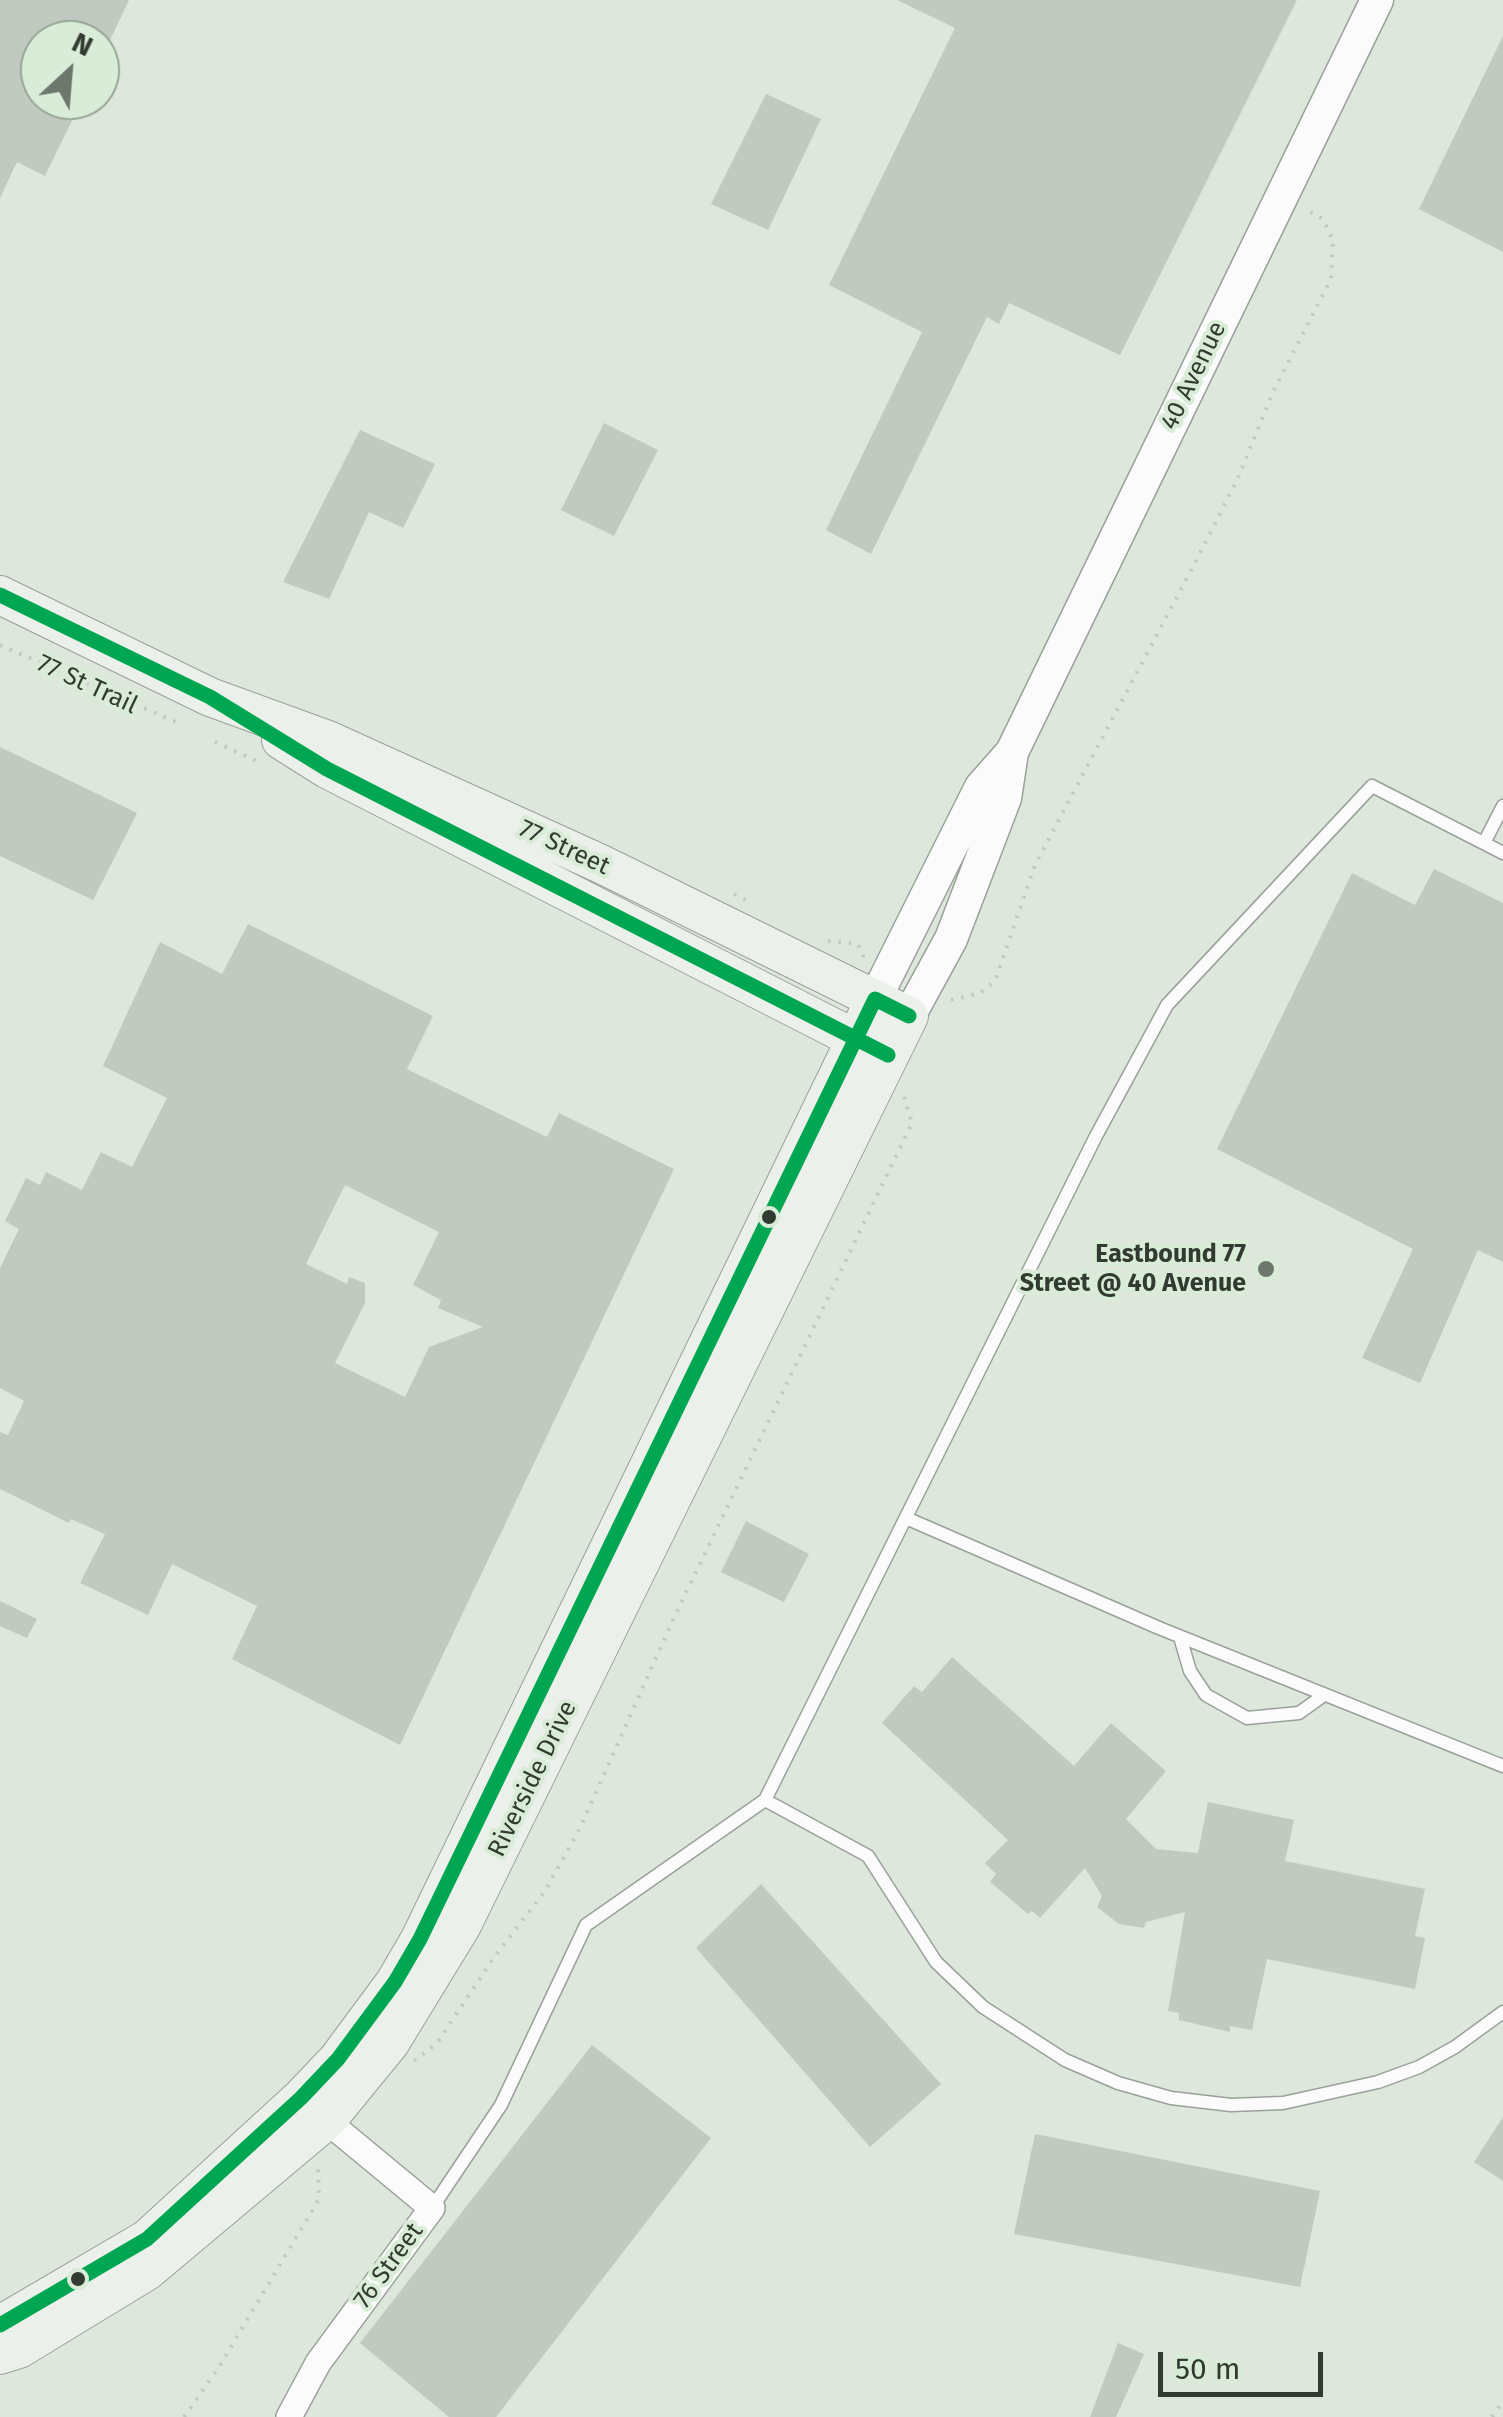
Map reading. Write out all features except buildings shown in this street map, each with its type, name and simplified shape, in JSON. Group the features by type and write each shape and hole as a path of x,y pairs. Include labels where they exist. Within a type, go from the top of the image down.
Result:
{"main road":[{"name":"77 Street","path":"0,595 210,697 365,757 925,1009"},
{"name":"77 Street","path":"210,697 327,769 880,1059"},
{"name":"Riverside Drive","path":"0,2354 19,2349 147,2271 314,2109 420,1939 880,1059 871,982"},
{"name":"40 Avenue","path":"880,1059 925,1009"},
{"name":"Riverside Drive","path":"0,2325 147,2239 314,2109"}],"street":[{"name":"40 Avenue","path":"871,982 981,788 1012,752 1377,0"},
{"name":"40 Avenue","path":"925,1009 1005,798 1012,752"},
{"name":"76 Street","path":"289,2417 318,2363 432,2208 314,2109"}],"lane":[{"path":"432,2208 501,2105 586,1925 764,1800 1096,1136 1166,1005 1372,786 1503,853"},
{"path":"1484,844 1503,806"},
{"path":"906,1518 1180,1637 1503,1766"},
{"path":"1180,1637 1190,1671 1206,1695 1247,1718 1299,1712 1324,1694"},
{"path":"764,1800 868,1856 936,1962 984,2007 1065,2060 1118,2083 1216,2103 1284,2103 1378,2082 1419,2067 1455,2048 1503,2012"}],"path":[{"path":"925,1009 980,993 995,981 1036,865 1222,510 1273,392 1331,279 1333,240 1323,219 1282,196"},
{"name":"77 St Trail","path":"0,645 176,722"},
{"path":"734,894 750,902"},
{"path":"822,939 858,944 871,982"},
{"path":"405,2069 437,2043 495,1956 545,1891 580,1828 673,1620 912,1124 880,1059"},
{"path":"184,2417 220,2368 319,2200 315,2158"},
{"path":"1492,2417 1503,2401"}],"transit line":[{"path":"0,595 210,697 327,769 888,1055"},
{"path":"0,2325 147,2239 301,2098 338,2059 395,1982 420,1939 875,999 909,1016"}],"place":[{"name":"Eastbound 77 Street @ 40 Avenue","path":"1266,1269"}]}
